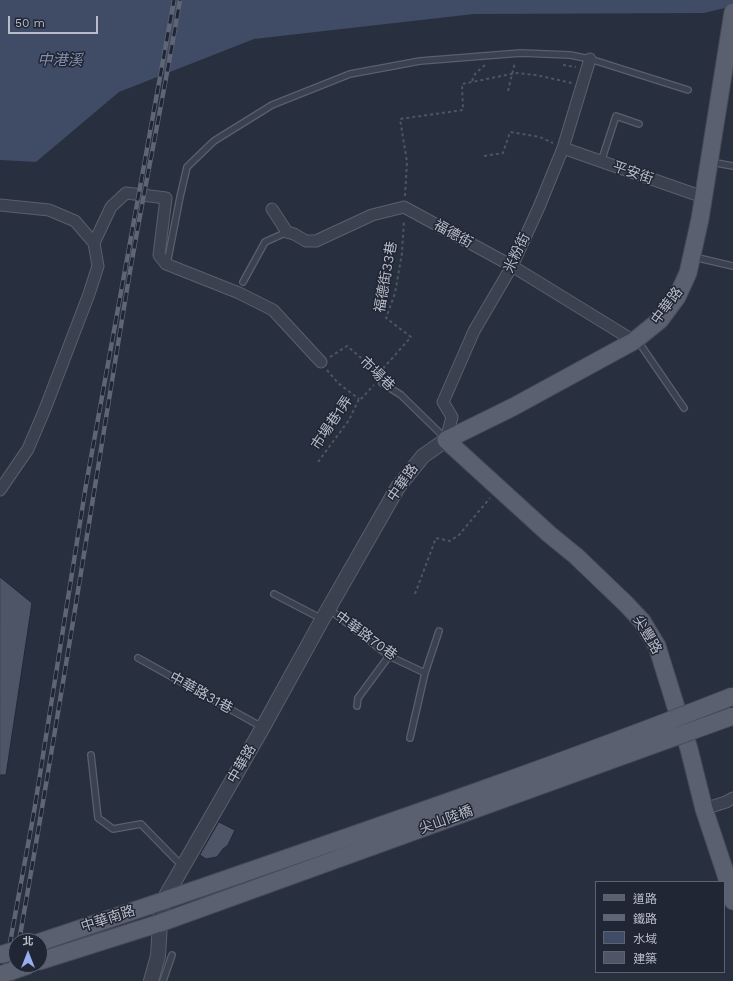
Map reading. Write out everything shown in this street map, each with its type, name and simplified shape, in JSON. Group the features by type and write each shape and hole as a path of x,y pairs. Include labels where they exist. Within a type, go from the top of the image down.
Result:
{"main road":[{"name":"中華路","path":"446,440 520,403 634,341 660,320 677,297 688,273 692,256 733,12"},
{"name":"尖豐路","path":"446,440 549,534 576,556 642,621 657,646 689,749 704,809 733,901"},
{"name":"尖山陸橋","path":"163,901 421,811 650,728 733,696"},
{"name":"尖山陸橋","path":"160,923 733,716"},
{"name":"中華南路","path":"48,939 163,901"},
{"name":"中華南路","path":"48,959 160,923"}],"street":[{"name":"米粉街","path":"446,440 452,417 443,402 474,331 512,266 539,207 563,148 590,59"},
{"name":"平安街","path":"563,148 703,197"},
{"path":"94,243 111,207 126,194 166,198 159,255 166,264 239,293 272,310 321,362"},
{"path":"0,205 49,210 75,221 94,243 98,266 89,294 45,410 28,449 0,490"},
{"path":"272,209 287,232 306,241 316,240 372,215 404,207"},
{"name":"福德街","path":"404,207 512,266 634,341"},
{"name":"中華路","path":"151,981 158,956 163,901 398,487 423,456 446,440"},
{"path":"704,809 726,802 733,798"}],"lane":[{"path":"166,264 187,167 214,141 272,105 350,74 420,61 521,53 570,55 590,59 688,90"},
{"path":"601,162 616,116 639,124"},
{"path":"709,161 733,166"},
{"path":"243,282 265,242 287,232"},
{"path":"692,256 733,266"},
{"path":"634,341 640,344 684,408"},
{"name":"市場巷","path":"382,383 401,395 446,440"},
{"name":"中華路70巷","path":"274,594 325,614 389,656 425,673"},
{"path":"410,738 425,673 439,631"},
{"path":"357,706 358,698 389,656"},
{"name":"中華路31巷","path":"138,658 263,727"},
{"path":"91,755 98,818 113,829 141,824 183,868"},
{"path":"162,981 172,955"}],"path":[{"path":"508,61 516,60 508,91"},
{"path":"472,82 475,74 487,63"},
{"path":"404,207 407,162 400,119 463,110 462,84 512,74 536,75 582,85"},
{"path":"484,156 503,153 510,132 540,137 563,148"},
{"name":"福德街33巷","path":"379,373 411,338 386,318 395,293 402,253 404,207"},
{"name":"市場巷","path":"321,362 347,346 385,378 382,383"},
{"path":"321,362 338,383 359,398"},
{"name":"市場巷1弄","path":"318,462 350,420 359,398 360,400 372,386 382,383"},
{"path":"415,594 436,538 450,541 459,535 499,488"}],"water":[{"name":"中港溪","path":"0,0 733,0 733,6 704,13 474,14 254,39 119,92 36,162 0,160"}],"building":[{"path":"0,577 32,603 6,775 0,775"},
{"path":"219,822 235,830 228,845 217,857 206,859 200,855"}],"railway":[{"path":"3,981 34,812 86,485 174,0"},
{"path":"20,933 128,283 180,0"},
{"path":"12,981 14,973"}]}
